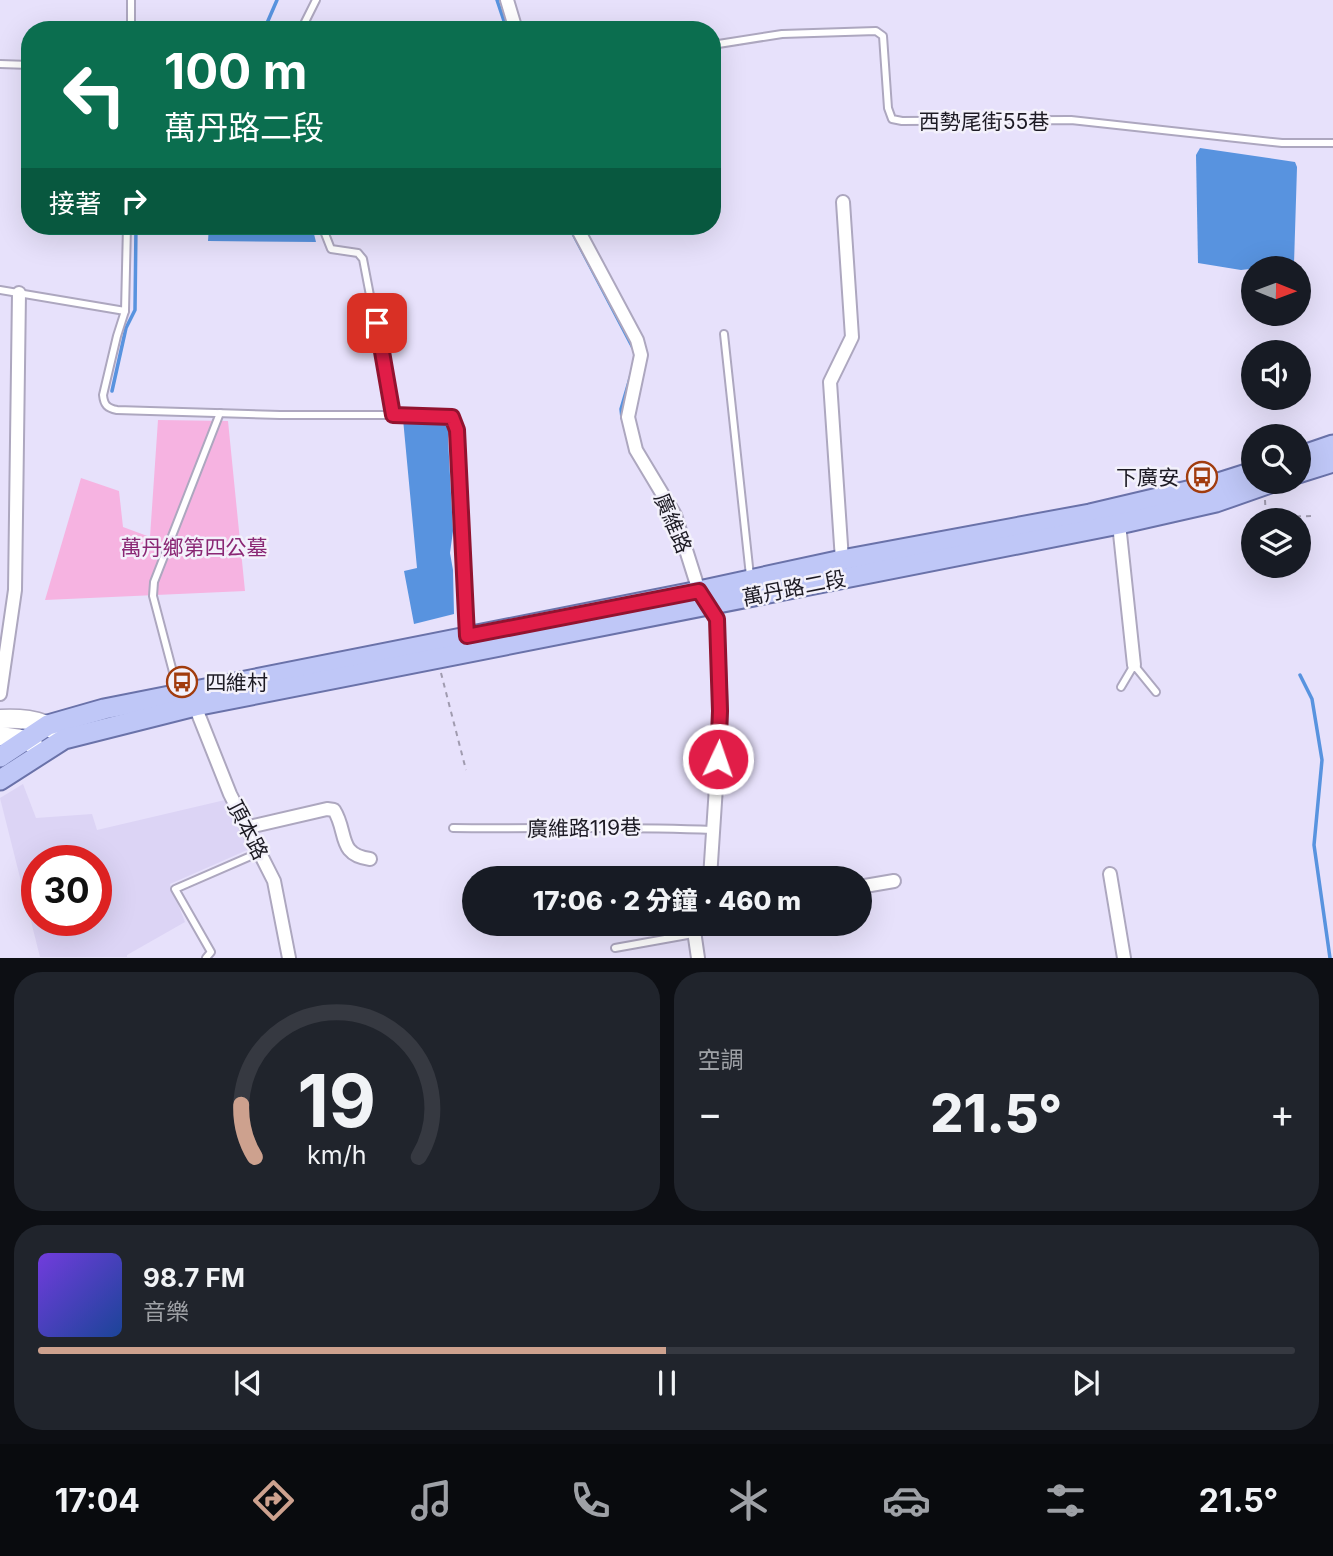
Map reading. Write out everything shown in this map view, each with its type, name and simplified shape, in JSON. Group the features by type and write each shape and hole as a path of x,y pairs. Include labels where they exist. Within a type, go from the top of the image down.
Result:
{"main road":[{"path":"1311,453 1333,445"},
{"path":"1311,469 1333,462"},
{"name":"萬丹路二段","path":"36,746 195,706 437,659 751,588 1118,516 1209,486 1241,482"},
{"name":"萬丹路二段","path":"751,588 842,560 1118,516"},
{"name":"萬丹路二段","path":"0,719 13,718 48,725 104,709 179,693 467,636 705,598"},
{"name":"萬丹路二段","path":"48,725 64,738"},
{"name":"萬丹路二段","path":"36,746 48,725"},
{"path":"0,736 36,746"},
{"path":"0,757 36,746"},
{"path":"0,780 36,746"}],"street":[{"path":"507,0 513,21"},
{"path":"842,560 830,382 852,337 843,202"},
{"name":"廣維路","path":"581,235 637,340 641,355 628,417 636,450 675,515 705,598 717,619 720,711 711,866"},
{"path":"0,694 15,590 19,293"},
{"path":"1118,516 1134,665"},
{"name":"頂本路","path":"195,706 230,794 274,881 289,957"},
{"path":"248,827 327,809 334,810 348,850 357,857 370,859"},
{"path":"1110,874 1124,957"},
{"path":"872,885 894,881"},
{"path":"694,936 698,957"}],"lane":[{"path":"131,0 131,21"},
{"path":"306,21 316,0"},
{"name":"西勢尾街55巷","path":"721,44 782,34 876,31 883,36 888,108 892,119 902,121 1071,120 1282,143 1333,143"},
{"path":"0,64 21,65"},
{"path":"127,235 125,312 103,395 108,408 452,417 457,430 467,636"},
{"path":"325,235 331,249 358,253 363,260 393,415"},
{"path":"0,290 125,312"},
{"path":"724,334 751,588"},
{"path":"179,693 153,596 155,582 220,413"},
{"path":"1121,687 1134,665 1156,692"},
{"name":"廣維路119巷","path":"453,828 590,830 639,827 714,830"},
{"path":"206,957 211,952 175,889 260,852"},
{"path":"615,948 664,936"}],"path":[{"path":"1311,516 1315,516"},
{"path":"437,659 466,770"}],"shaded area":[{"path":"23,784 36,818 92,814 97,830 225,800 254,847 170,884 185,922 127,957 40,957 35,936 112,936 112,845 21,845 21,881 0,798"}],"green space":[{"name":"萬丹鄉第四公墓","path":"158,420 228,421 245,591 45,600 81,478 119,491 123,527 150,537"}],"water":[{"path":"1200,148 1295,162 1294,256 1241,256 1241,270 1198,263 1196,155"},
{"path":"208,235 314,235 316,242 208,241"},
{"path":"403,419 439,420 450,424 448,438 453,531 450,553 454,614 414,624 404,571 417,568"}],"waterway":[{"path":"268,21 277,0"},
{"path":"497,0 504,21"},
{"path":"112,391 126,328 135,310 136,235"},
{"path":"574,235 633,348"},
{"path":"622,418 621,409 631,375"},
{"path":"664,507 678,541"},
{"path":"1300,675 1312,699 1322,760 1314,845 1330,958"}],"place":[{"name":"下廣安","path":"1202,477"},
{"name":"四維村","path":"182,682"}],"route":[{"path":"377,323 393,415 452,417 457,430 467,636 699,591 717,619 720,682 718,759"}]}
